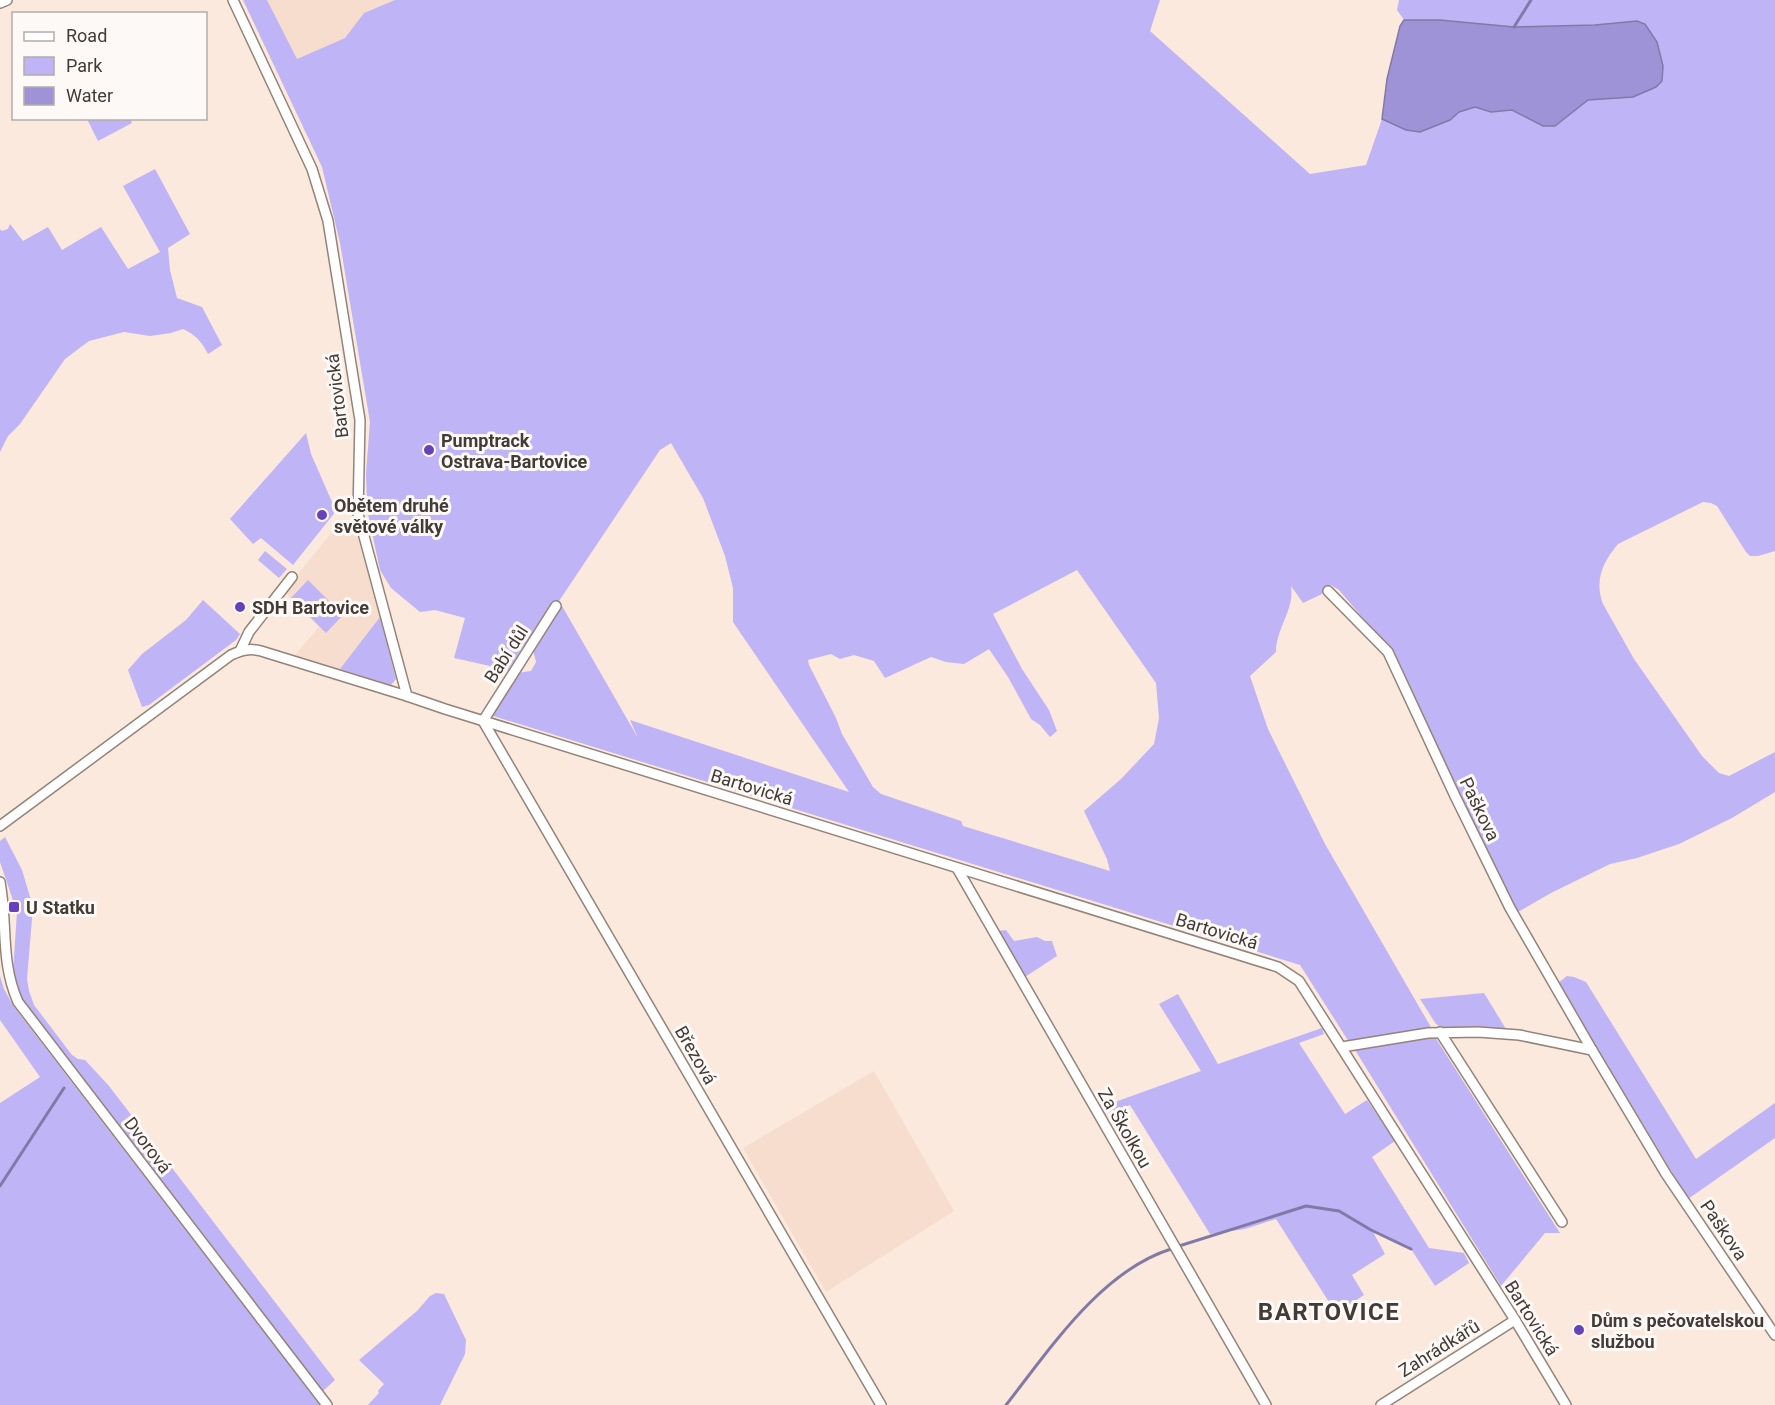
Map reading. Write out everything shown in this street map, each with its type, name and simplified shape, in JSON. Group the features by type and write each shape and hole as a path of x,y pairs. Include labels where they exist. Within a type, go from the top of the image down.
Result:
{"street":[{"path":"0,3 7,0"},
{"name":"Bartovická","path":"233,0 312,169 328,221 360,420 358,514 407,696 1278,967 1299,981 1515,1320 1566,1405"},
{"path":"240,651 249,632 292,576"},
{"name":"Paškova","path":"1328,591 1388,651 1510,908 1666,1174 1775,1335"},
{"name":"Babí důl","path":"483,721 556,606"},
{"path":"0,826 240,651 252,649 261,651 407,696"},
{"name":"Březová","path":"483,721 881,1405"},
{"name":"Za Školkou","path":"957,868 1266,1405"},
{"name":"Dvorová","path":"0,882 4,961 8,979 18,1002 327,1405"},
{"path":"1342,1047 1440,1032 1478,1032 1519,1035 1592,1050"},
{"path":"1440,1032 1563,1222"},
{"name":"Zahrádkářů","path":"1381,1405 1515,1320"}],"shaded area":[{"path":"267,0 395,0 364,13 345,38 297,59"},
{"path":"334,530 356,531 380,617 340,669 295,655 319,627 284,591"},
{"path":"874,1071 954,1211 826,1292 743,1148"}],"green space":[{"path":"243,0 267,0 297,59 345,38 364,13 395,0 1160,0 1150,31 1310,174 1366,165 1382,119 1406,130 1450,120 1459,112 1475,107 1491,112 1512,110 1555,126 1588,100 1637,21 1595,25 1514,27 1440,20 1404,20 1397,10 1399,0 1775,0 1775,551 1750,556 1717,506 1703,502 1618,544 1604,565 1599,587 1603,604 1634,659 1702,756 1719,773 1729,776 1775,752 1775,792 1732,818 1679,844 1610,864 1518,912 1468,814 1392,652 1339,590 1331,585 1322,594 1303,603 1291,586 1290,603 1276,652 1250,676 1268,729 1325,844 1432,1029 1349,1042 1300,965 490,715 517,673 531,671 536,662 533,650 562,606 638,738 630,720 849,792 733,622 733,588 725,556 703,498 671,443 660,450 557,604 552,602 508,670 454,658 465,618 435,610 420,612 391,588 380,570 367,509 366,473 370,422 340,243 322,167","holes":["1077,570 1156,683 1159,718 1154,744 1121,779 1084,811 1107,859 1110,871 963,826 961,821 881,794 873,787 842,734 808,660 831,654 840,659 854,655 874,661 885,678 931,657 964,664 989,649 1008,677 1031,719 1040,725 1050,737 1057,731 1049,710 1022,669 993,614"]},
{"path":"88,120 130,120 132,123 98,141"},
{"path":"155,169 190,234 168,248 170,270 177,298 202,307 222,345 208,354 198,339 183,329 150,336 124,332 89,341 65,359 20,424 8,436 0,452 0,229 2,231 8,229 10,224 23,241 48,227 62,250 101,227 128,269 160,252 123,186"},
{"path":"306,433 311,454 336,511 293,565 261,538 253,544 230,519"},
{"path":"265,551 287,569 279,578 258,560"},
{"path":"308,580 343,615 326,633 291,598"},
{"path":"203,600 240,634 236,640 149,705 142,707 128,670 142,654 186,620"},
{"path":"380,617 396,679 391,685 340,669"},
{"path":"5,837 22,870 33,907 27,979 34,1005 72,1055 85,1060 109,1086 335,1380 322,1392 224,1261 27,1009 19,993 13,972 17,912 0,862 0,841"},
{"path":"1006,930 1014,941 1037,937 1045,941 1052,941 1057,956 1025,977 997,931"},
{"path":"0,976 14,1007 320,1405 0,1405 0,1103 40,1077 0,1020"},
{"path":"1567,976 1586,982 1696,1159 1775,1103 1775,1138 1688,1199 1558,983"},
{"path":"1484,993 1506,1029 1444,1029 1436,1024 1420,999"},
{"path":"1178,994 1218,1064 1322,1028 1324,1034 1299,1043 1345,1114 1367,1100 1395,1141 1372,1157 1429,1248 1464,1253 1469,1263 1435,1286 1411,1249 1372,1230 1385,1254 1352,1275 1364,1295 1336,1313 1276,1219 1245,1229 1210,1234 1130,1105 1103,1114 1098,1105 1115,1102 1201,1071 1159,1004"},
{"path":"1435,1037 1560,1233 1545,1233 1501,1286 1355,1050"},
{"path":"436,1293 444,1294 466,1340 465,1354 440,1405 368,1405 384,1384 359,1360"}],"water":[{"path":"1404,20 1440,20 1514,27 1595,25 1637,21 1645,24 1657,42 1663,66 1662,81 1656,87 1633,97 1588,100 1555,126 1543,126 1512,110 1491,112 1475,107 1459,112 1450,120 1420,132 1406,130 1382,119 1387,79 1400,26"}],"waterway":[{"path":"1514,27 1531,0"},
{"path":"0,1186 64,1088"},
{"path":"1179,1246 1306,1206 1339,1211 1371,1230 1411,1249"},
{"path":"1006,1405 1059,1337 1100,1293 1122,1275 1146,1260 1171,1249"}],"place":[{"name":"Pumptrack Ostrava-Bartovice","path":"429,450"},
{"name":"Obětem druhé světové války","path":"322,515"},
{"name":"SDH Bartovice","path":"240,607"},
{"name":"U Statku","path":"14,907"},
{"name":"Dům s pečovatelskou službou","path":"1579,1330"}],"district":[{"name":"BARTOVICE","path":"1329,1312"}]}
